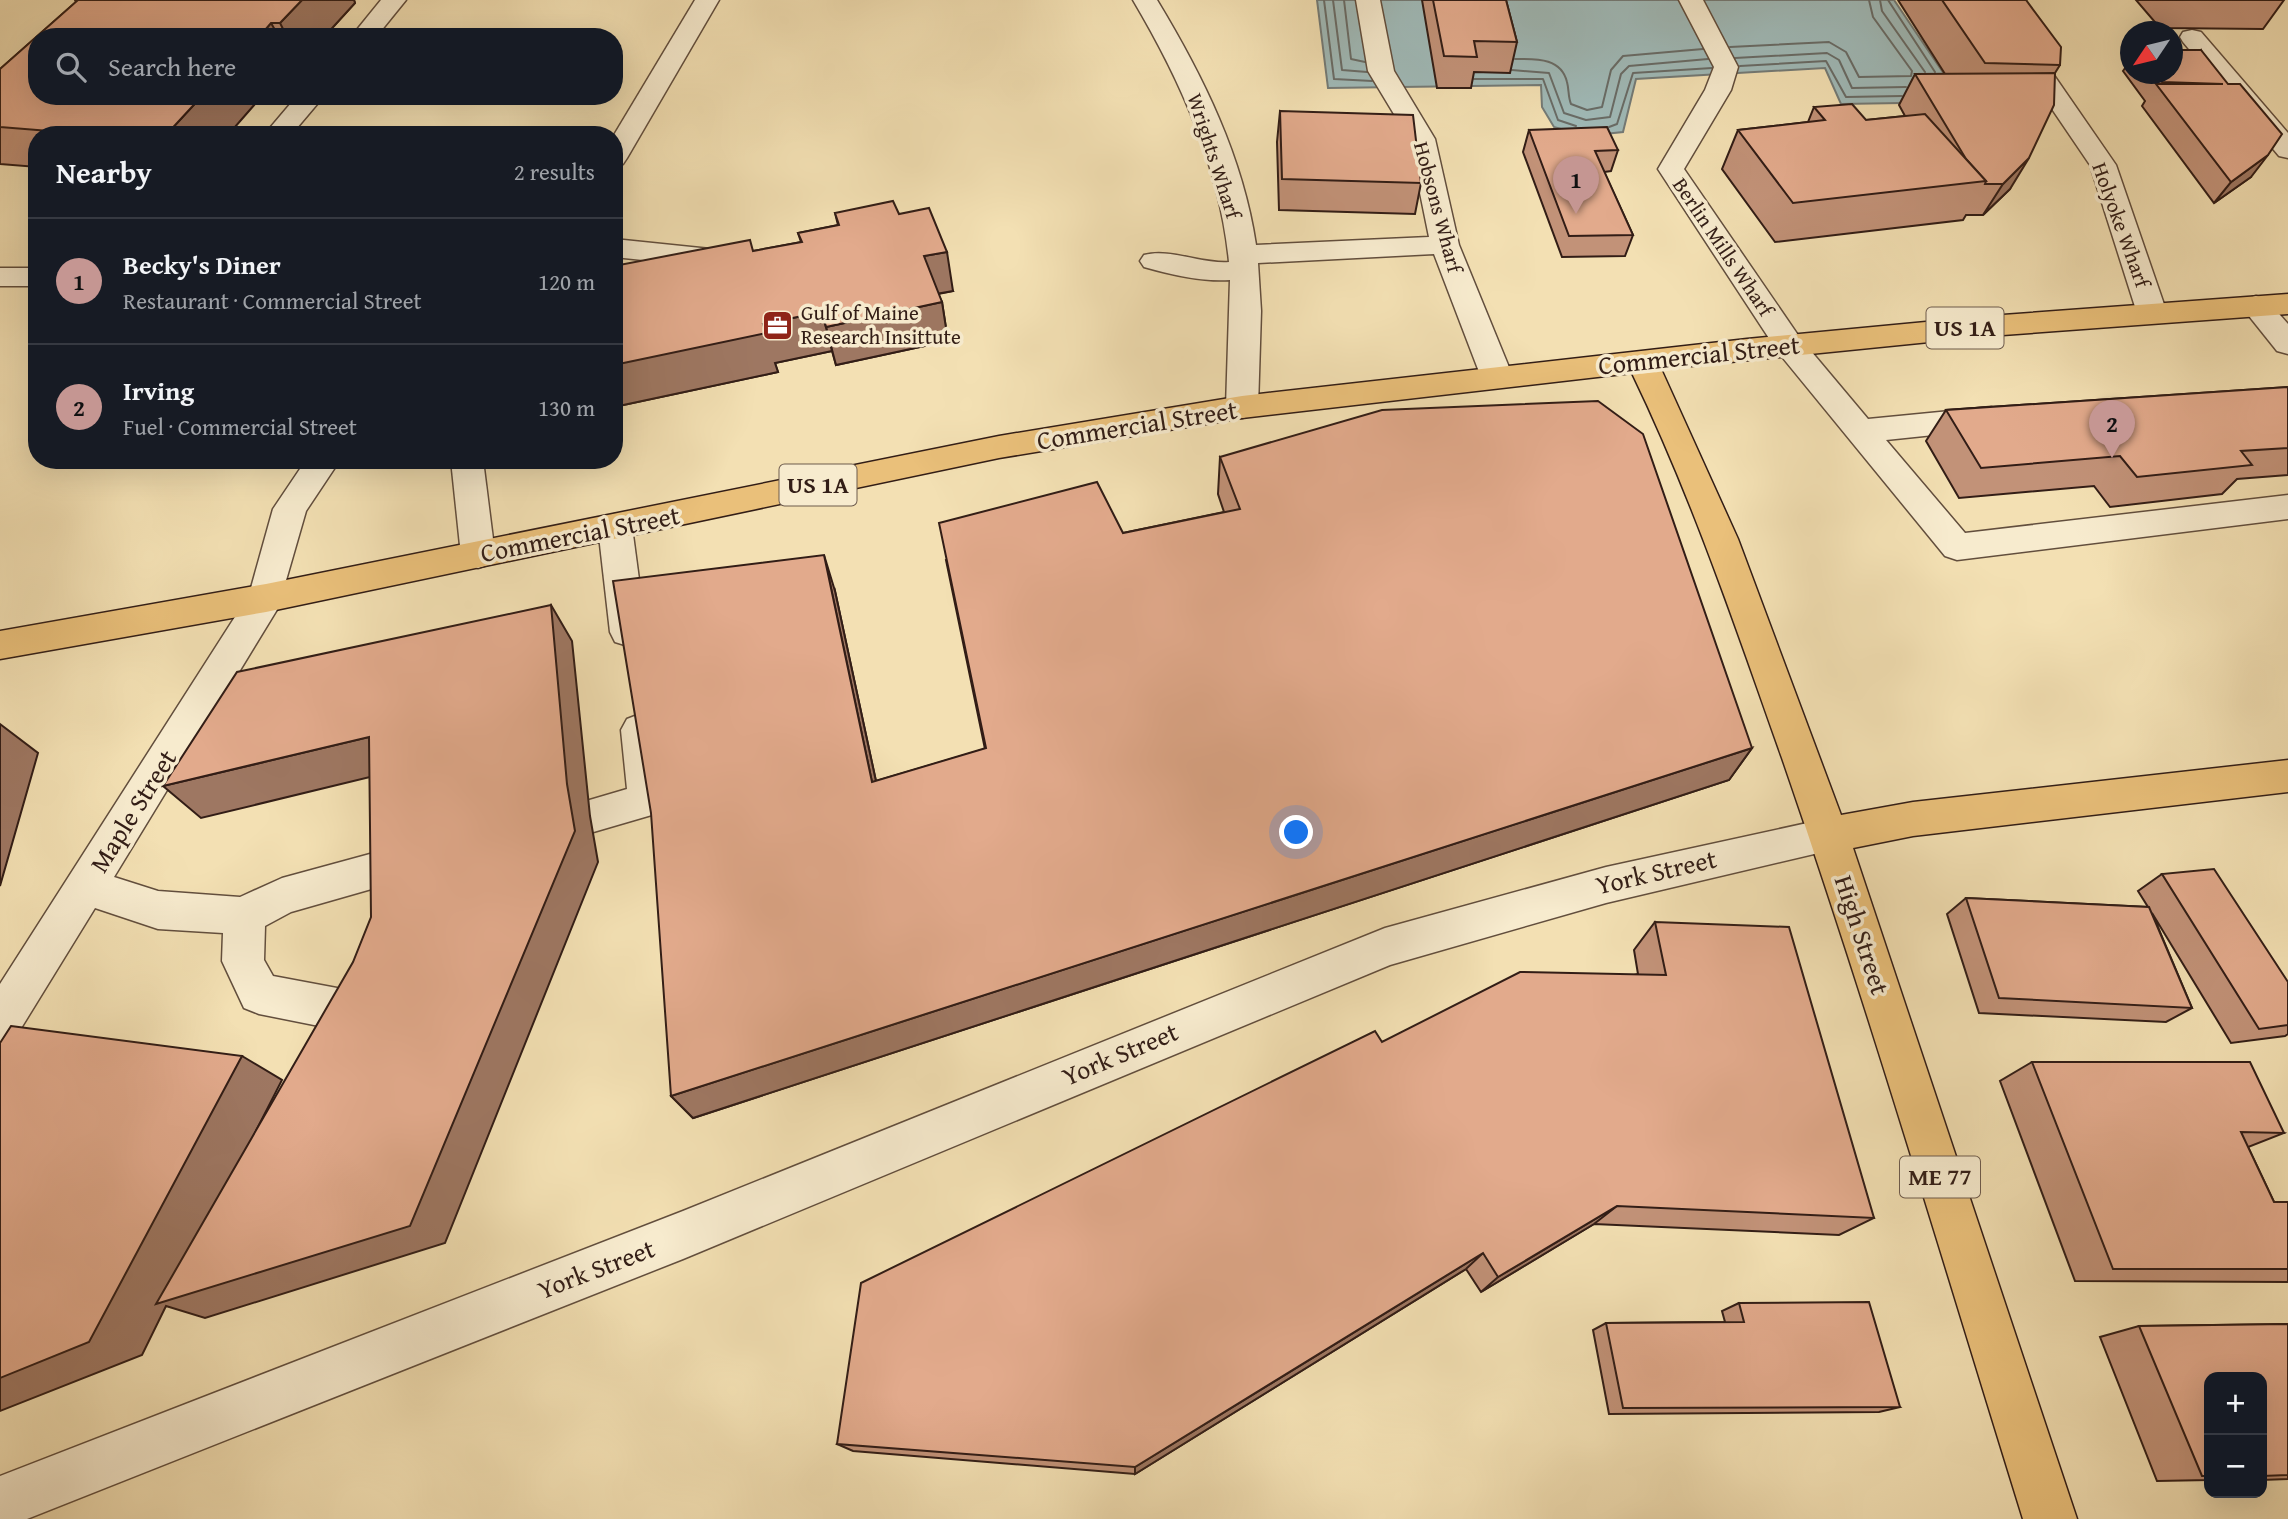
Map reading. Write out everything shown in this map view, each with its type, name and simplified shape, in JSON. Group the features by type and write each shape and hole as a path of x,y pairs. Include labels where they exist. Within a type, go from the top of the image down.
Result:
{"main road":[{"name":"Commercial Street","path":"0,645 266,598 999,447 1242,407 1789,345 2152,313 2288,304"},
{"name":"High Street","path":"1642,362 1668,412 1734,577 1830,835 2050,1519"},
{"name":"York Street","path":"1830,835 1913,819 2288,776"}],"street":[{"path":"371,28 394,0"},
{"path":"623,143 707,0"},
{"name":"Wrights Wharf","path":"1145,0 1189,80 1227,183 1243,262 1242,407"},
{"name":"Hobsons Wharf","path":"1368,0 1381,71 1422,139 1445,245 1496,377"},
{"name":"Berlin Mills Wharf","path":"1691,0 1726,67 1718,90 1671,169 1789,345"},
{"name":"Holyoke Wharf","path":"1990,0 2103,165 2152,313"},
{"path":"2192,37 2288,150"},
{"path":"285,126 303,105"},
{"path":"1154,261 1212,272 1243,262 1445,245"},
{"path":"623,249 758,263"},
{"path":"0,277 28,277"},
{"path":"2256,306 2288,344"},
{"path":"1789,345 1957,547 2288,507"},
{"path":"1860,431 2026,415"},
{"name":"Maple Street","path":"0,1023 13,985 86,887 266,598 290,509 318,469"},
{"path":"468,469 478,555"},
{"path":"590,816 648,800 615,527"},
{"name":"York Street","path":"0,1503 682,1235 1385,947 1595,885 1830,835"},
{"path":"86,887 158,910 244,916 282,896 403,863"},
{"path":"244,916 243,961 259,994 369,1015"}],"water":[{"path":"1317,0 1894,0 1963,102 1841,104 1825,68 1636,79 1623,132 1585,136 1554,127 1542,107 1541,85 1328,88"}],"building":[{"path":"78,0 302,0 280,23 271,23 267,28 46,28"},
{"path":"1433,0 1506,0 1517,42 1474,41 1477,57 1444,56"},
{"path":"1942,0 2026,0 2061,47 2060,65 1985,63"},
{"path":"28,44 28,105 194,105 174,126 28,126 28,129 0,127 0,69"},
{"path":"2183,50 2201,50 2228,84 2240,84 2282,134 2268,155 2231,182 2156,84 2223,84 2183,83"},
{"path":"2055,73 2054,105 2029,158 2003,184 1985,184 1986,181 1966,159 1915,74"},
{"path":"1852,104 1866,120 1925,114 1986,181 1793,203 1738,130 1825,120 1814,107"},
{"path":"1280,111 1413,115 1421,183 1282,179"},
{"path":"1607,127 1618,150 1595,151 1633,235 1569,236 1529,130"},
{"path":"893,201 899,214 929,208 947,252 924,256 942,302 826,327 822,312 763,324 766,333 623,363 623,264 750,240 753,251 802,242 798,233 839,225 835,213"},
{"path":"2288,387 2288,448 2241,451 2252,465 2137,477 2120,456 1981,468 1946,410"},
{"path":"1598,401 1643,434 1752,748 671,1096 651,813 613,581 824,555 872,782 986,748 939,523 1097,482 1123,533 1240,509 1220,457 1382,410"},
{"path":"551,605 567,784 575,831 410,1226 156,1304 353,962 371,917 369,737 163,786 237,672"},
{"path":"2214,869 2288,982 2288,1025 2259,1029 2162,874"},
{"path":"1966,898 2149,907 2192,1008 1999,998"},
{"path":"1655,922 1789,927 1874,1218 1617,1206 1498,1277 1483,1253 1135,1467 837,1444 861,1283 1375,1031 1382,1042 1520,972 1666,975"},
{"path":"11,1026 242,1056 89,1342 0,1378 0,1043"},
{"path":"2032,1062 2250,1062 2284,1133 2241,1132 2274,1202 2288,1202 2288,1269 2113,1269"},
{"path":"1869,1302 1900,1407 1623,1408 1606,1323 1744,1322 1739,1303"},
{"path":"2288,1324 2288,1475 2267,1476 2267,1372 2204,1372 2202,1476 2139,1326"}],"place":[{"name":"Becky's Diner","path":"1576,214"},
{"name":"Gulf of Maine Research Insittute","path":"778,325"},
{"name":"Irving","path":"2112,458"}]}
